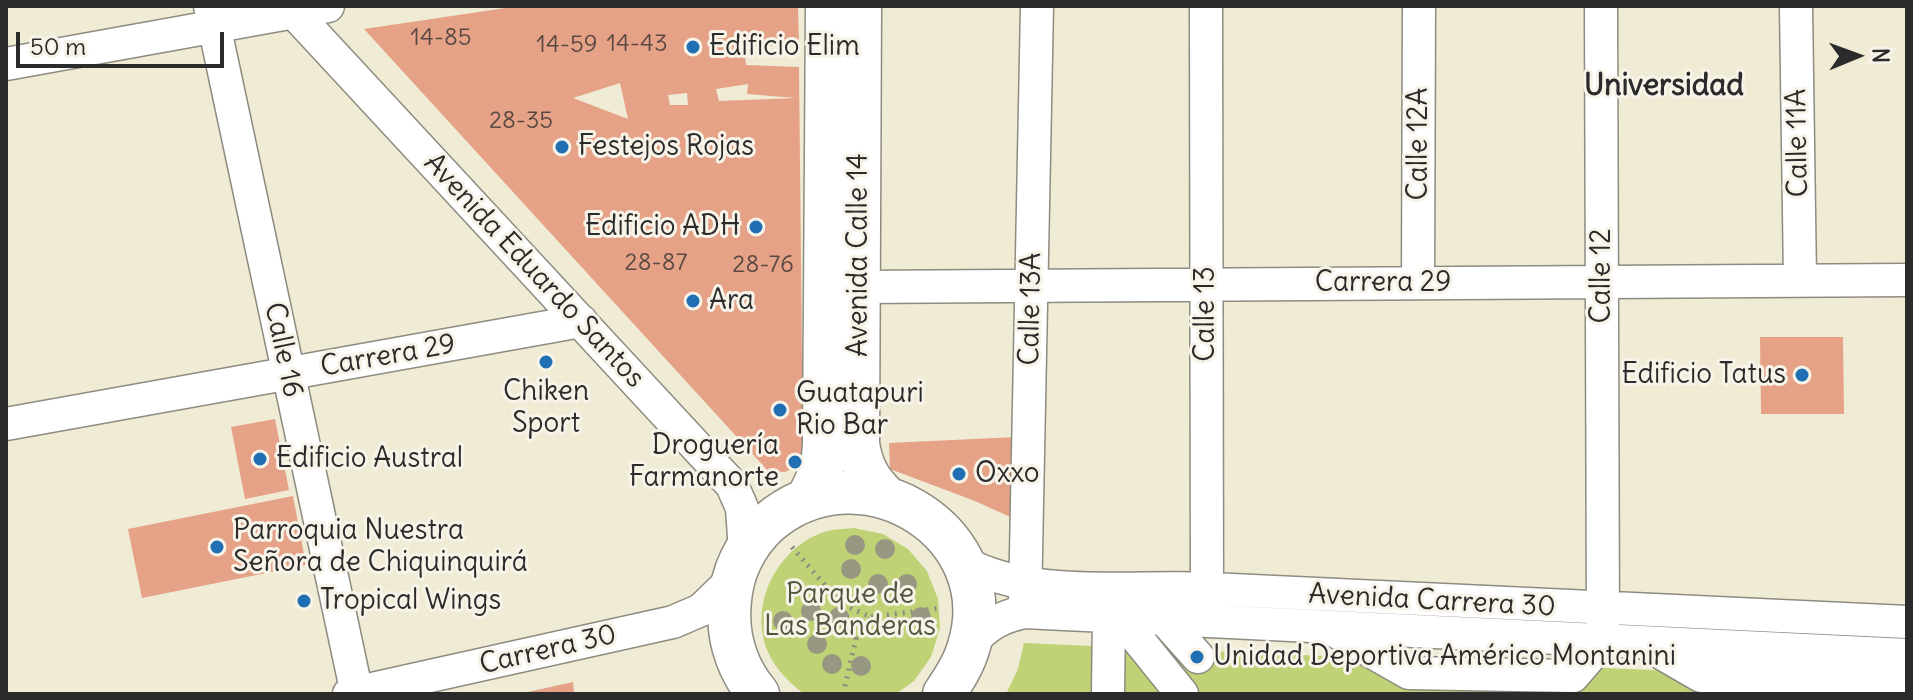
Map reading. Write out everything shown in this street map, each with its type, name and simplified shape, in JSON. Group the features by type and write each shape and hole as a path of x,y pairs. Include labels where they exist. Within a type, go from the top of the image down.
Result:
{"main road":[{"name":"Avenida Calle 14","path":"808,498 822,469 824,444 827,6"},
{"name":"Avenida Calle 14","path":"860,6 858,444 862,467 870,481 885,496"},
{"path":"758,694 746,679 732,648 728,613 749,551 808,498 833,492 859,491 885,496 916,510 942,532 961,561 969,582 971,624 959,672 944,694"}],"street":[{"path":"6,64 212,16 328,6"},
{"name":"Calle 13A","path":"1025,598 1037,6"},
{"name":"Calle 13","path":"1206,6 1207,622"},
{"name":"Calle 12A","path":"1418,283 1419,6"},
{"name":"Calle 12","path":"1601,6 1603,626"},
{"name":"Calle 11A","path":"1796,6 1800,280"},
{"name":"Avenida Eduardo Santos","path":"291,9 732,485 742,508 749,551"},
{"name":"Calle 16","path":"212,16 354,693"},
{"name":"Carrera 29","path":"859,287 1907,280"},
{"name":"Carrera 29","path":"6,424 581,321"},
{"name":"Carrera 30","path":"354,693 673,622 701,610 749,551"},
{"name":"Avenida Carrera 30","path":"961,561 1025,598 1115,617 1329,628 1907,622"},
{"name":"Avenida Carrera 30","path":"971,624 984,628 1046,586 1207,589 1603,626 1645,643 1907,655"},
{"path":"1108,694 1115,617"},
{"path":"1115,617 1182,694"},
{"path":"1165,620 1198,657"},
{"path":"1645,643 1701,676 1907,683"}],"path":[{"path":"749,551 841,604 871,617 971,624"},
{"path":"841,604 856,639"},
{"path":"843,694 856,639 871,617"}],"green space":[{"name":"Parque de Las Banderas","path":"854,528 883,534 908,549 927,571 938,599 940,628 931,657 914,681 896,694 804,694 783,675 768,652 762,616 765,598 771,580 793,551 824,532"},
{"name":"Unidad Deportiva Américo Montanini","path":"1024,643 1907,681 1907,694 1006,694 1018,669"}],"building":[{"path":"519,6 798,6 799,45 744,47 746,65 799,67 803,456 796,467 785,472 768,471 364,29","holes":["620,83 628,119 573,98","748,84 747,94 796,98 719,101 716,89","687,93 688,105 670,105 668,95"]},
{"name":"Edificio Tatus","path":"1760,337 1843,337 1844,414 1761,414"},
{"name":"Edificio Austral","path":"275,419 289,490 245,499 231,427"},
{"path":"1016,437 1017,520 890,469 889,443"},
{"name":"Parroquia Nuestra Señora de Chiquinquirá","path":"293,496 306,565 142,598 128,529"},
{"path":"573,682 574,694 523,694 523,693"}],"place":[{"name":"Edificio Elim","path":"693,47"},
{"name":"Festejos Rojas","path":"562,147"},
{"name":"Edificio ADH","path":"756,227"},
{"name":"Ara","path":"693,301"},
{"name":"Chiken Sport","path":"546,362"},
{"name":"Edificio Tatus","path":"1802,375"},
{"name":"Guatapuri Rio Bar","path":"780,410"},
{"name":"Edificio Austral","path":"260,459"},
{"name":"Droguería Farmanorte","path":"795,462"},
{"name":"Oxxo","path":"959,474"},
{"name":"Parroquia Nuestra Señora de Chiquinquirá","path":"217,547"},
{"name":"Tropical Wings","path":"304,601"},
{"name":"Unidad Deportiva Américo Montanini","path":"1197,657"}],"district":[{"name":"Universidad","path":"1664,86"}]}
